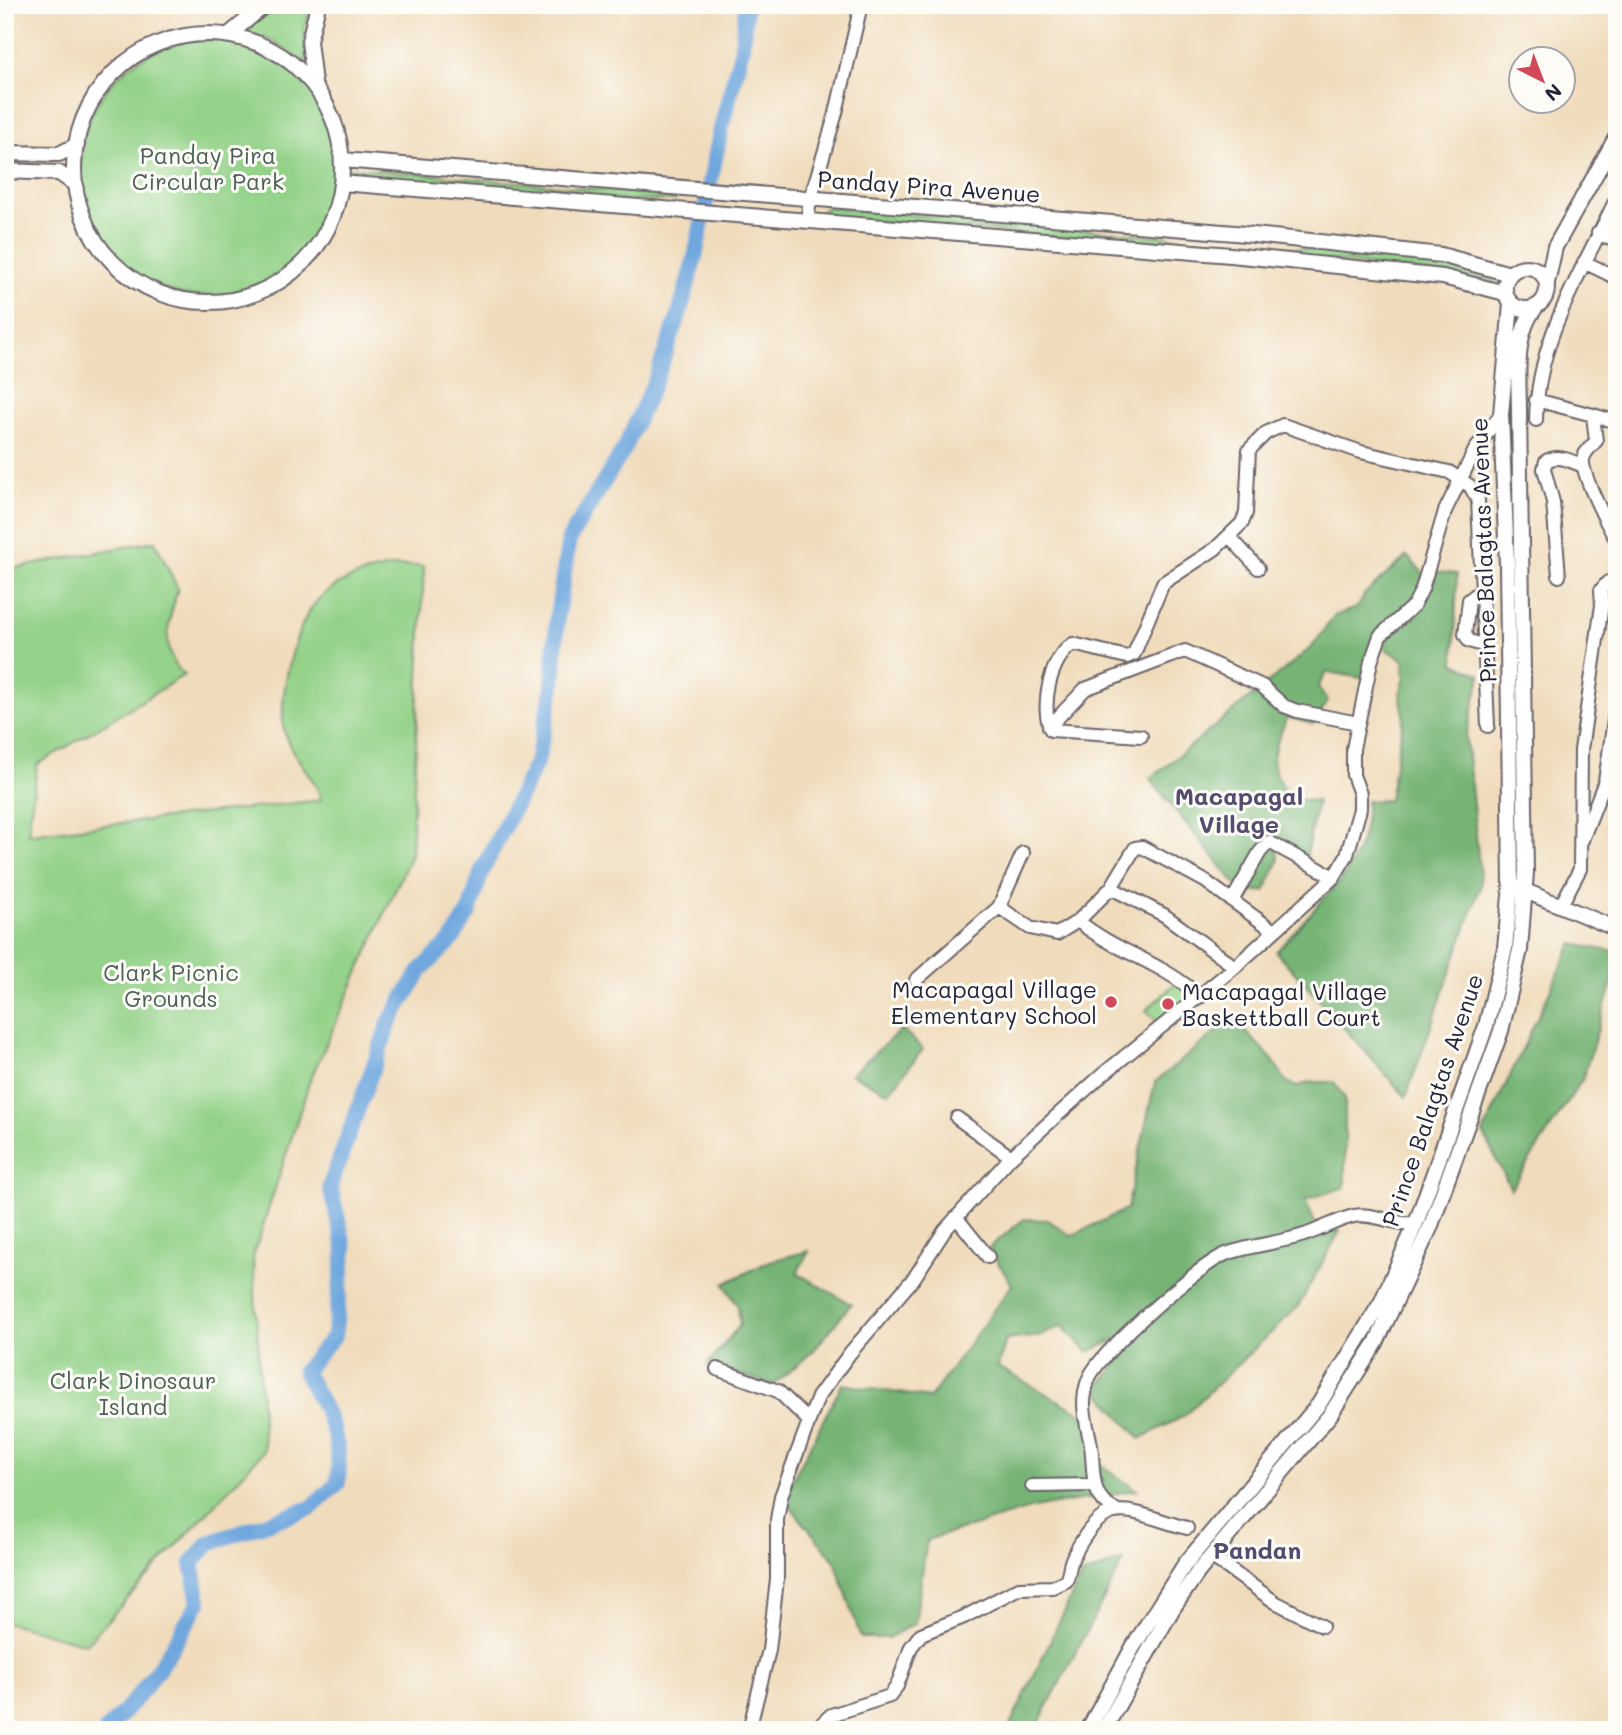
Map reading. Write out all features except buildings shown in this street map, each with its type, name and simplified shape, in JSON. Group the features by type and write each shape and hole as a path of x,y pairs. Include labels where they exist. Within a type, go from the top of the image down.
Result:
{"main road":[{"path":"231,33 265,5"},
{"path":"314,83 276,50 254,39 231,33 179,36 154,45 132,58 112,75 96,96 77,145 76,185 90,233 122,273 166,298 222,302 250,296 292,273 311,255 327,230 341,183 342,160 333,120 314,83 309,41 318,5"},
{"path":"1555,247 1528,266 1510,274 1508,298 1522,309 1536,307 1545,297 1555,247 1617,136"},
{"path":"5,153 59,154 77,145"},
{"name":"Panday Pira Avenue","path":"342,160 669,189 1235,233 1441,255 1510,274"},
{"path":"5,171 59,173 76,185"},
{"name":"Panday Pira Avenue","path":"341,183 1231,255 1443,278 1508,298"},
{"path":"1231,255 1235,233"},
{"path":"1528,266 1540,272 1547,283"},
{"name":"Prince Balagtas Avenue","path":"1104,1730 1173,1608 1211,1556 1331,1415 1376,1343 1430,1228 1501,1031 1520,950 1501,414 1508,298"},
{"name":"Prince Balagtas Avenue","path":"1088,1730 1133,1647 1185,1564 1290,1440 1343,1367 1381,1303 1416,1223 1465,1089 1497,988 1518,888 1526,787 1518,458 1519,364 1525,323 1536,307"},
{"path":"1518,888 1617,929"}],"street":[{"path":"813,222 818,178 861,5"},
{"path":"1536,421 1541,364 1552,330 1598,233 1616,203"},
{"path":"1598,233 1617,242"},
{"path":"1584,262 1617,278"},
{"path":"1536,400 1617,422"},
{"path":"749,1730 771,1637 779,1505 818,1397 850,1353 914,1278 956,1217 1011,1157 1102,1075 1235,967 1334,877 1348,855 1360,809 1360,794 1353,775 1353,749 1371,662 1380,636 1414,605 1426,577 1434,539 1460,478 1501,414"},
{"path":"1593,415 1596,441 1585,452 1583,466 1600,510 1617,541"},
{"path":"1142,736 1054,732 1049,727 1048,690 1067,648 1082,644 1127,657 1134,654 1163,583 1230,537 1247,513 1249,450 1266,433 1283,425 1361,452 1449,472 1460,478 1478,500 1488,726"},
{"path":"1559,576 1555,515 1544,468 1546,461 1552,457 1569,459 1583,466"},
{"path":"1230,537 1258,568"},
{"path":"1562,905 1580,869 1581,750 1602,605 1601,590 1608,582 1617,582"},
{"path":"1483,589 1469,600 1465,634 1469,641 1486,646"},
{"path":"1049,727 1085,689 1185,651 1262,686 1284,706 1297,712 1358,723"},
{"path":"1581,844 1605,781 1617,700"},
{"path":"1233,899 1260,852 1269,842 1334,877"},
{"path":"999,907 1016,921 1045,933 1057,934 1078,921 1111,888 1138,846 1233,899 1273,931"},
{"path":"916,979 999,907 1023,853"},
{"path":"1111,888 1164,915 1235,967"},
{"path":"1078,921 1116,947 1173,973 1200,997"},
{"path":"957,1118 1011,1157"},
{"path":"1187,1528 1140,1512 1116,1510 1105,1505 1094,1485 1092,1448 1082,1407 1090,1378 1115,1343 1156,1307 1227,1254 1306,1235 1353,1216 1367,1214 1398,1224 1416,1223"},
{"path":"956,1217 988,1257"},
{"path":"718,1369 778,1391 808,1420"},
{"path":"1032,1486 1094,1485"},
{"path":"815,1730 842,1710 890,1696 897,1686 911,1647 921,1634 964,1617 1019,1588 1053,1587 1066,1581 1069,1566 1081,1543 1103,1516 1116,1510"},
{"path":"1211,1556 1275,1602 1322,1626"}],"green space":[{"path":"273,5 311,5 305,28 306,64 273,41 240,30 260,19"},
{"name":"Panday Pira Circular Park","path":"209,39 234,42 270,54 291,68 309,86 328,119 338,168 335,193 323,229 309,250 291,268 258,287 209,297 184,294 148,282 127,268 109,250 90,217 80,168 83,143 95,107 109,86 127,68 160,49"},
{"path":"352,168 676,196 676,200 630,201 351,176 348,171"},
{"path":"826,207 1181,238 1185,244 1184,247 824,217 820,213"},
{"path":"1241,244 1421,260 1486,273 1500,282 1235,249"},
{"name":"Clark Picnic Grounds","path":"155,541 178,589 169,623 168,645 176,665 184,675 37,765 28,834 321,800 286,738 284,729 286,680 296,641 311,609 330,590 369,572 411,566 424,567 411,855 310,1080 253,1257 264,1451 86,1644 5,1622 5,570"},
{"path":"1407,556 1426,576 1411,609 1388,630 1368,679 1327,672 1318,687 1328,701 1313,724 1287,717 1277,742 1274,767 1290,799 1317,801 1306,858 1276,842 1279,860 1265,891 1242,892 1150,779 1312,647 1334,616 1358,607 1365,594"},
{"path":"1437,572 1457,574 1454,663 1481,675 1466,736 1481,885 1406,1097 1276,952 1344,876 1361,840 1366,801 1389,800 1404,715 1400,694 1405,677 1403,659 1385,649 1388,637 1417,616"},
{"path":"1572,944 1617,952 1617,966 1583,1078 1511,1189 1483,1133"},
{"name":"Macapagal Village Baskettball Court","path":"1177,982 1190,997 1160,1025 1146,1010"},
{"path":"1233,1018 1273,1060 1286,1081 1296,1087 1309,1082 1334,1082 1345,1098 1345,1187 1305,1200 1315,1223 1340,1231 1298,1307 1184,1416 1140,1439 1096,1389 1148,1326 1088,1352 1062,1326 1040,1336 1006,1340 998,1367 1086,1416 1098,1463 1137,1490 1033,1508 927,1540 915,1623 888,1638 861,1638 835,1561 783,1498 842,1384 930,1398 1012,1285 989,1248 1024,1219 1048,1220 1071,1236 1127,1209 1155,1082"},
{"path":"902,1029 923,1049 889,1093 851,1074"},
{"path":"809,1251 797,1273 851,1304 814,1350 774,1385 707,1365 740,1325 738,1306 724,1284 770,1261"},
{"path":"1124,1560 1035,1730 1008,1730 1081,1576"}],"waterway":[{"path":"106,1730 146,1686 199,1602 192,1563 209,1543 311,1508 338,1483 339,1466 335,1437 326,1412 304,1371 334,1336 345,1249 330,1186 390,1021 421,970 452,940 469,912 482,871 537,761 553,687 557,617 569,539 624,449 655,381 679,315 695,257 721,129 742,48 746,5"}],"place":[{"name":"Macapagal Village Elementary School","path":"1111,1002"},
{"name":"Macapagal Village Baskettball Court","path":"1168,1004"}],"district":[{"name":"Macapagal Village","path":"1239,809"},
{"name":"Pandan","path":"1257,1549"}],"park label":[{"name":"Clark Dinosaur Island","path":"133,1393"}]}
